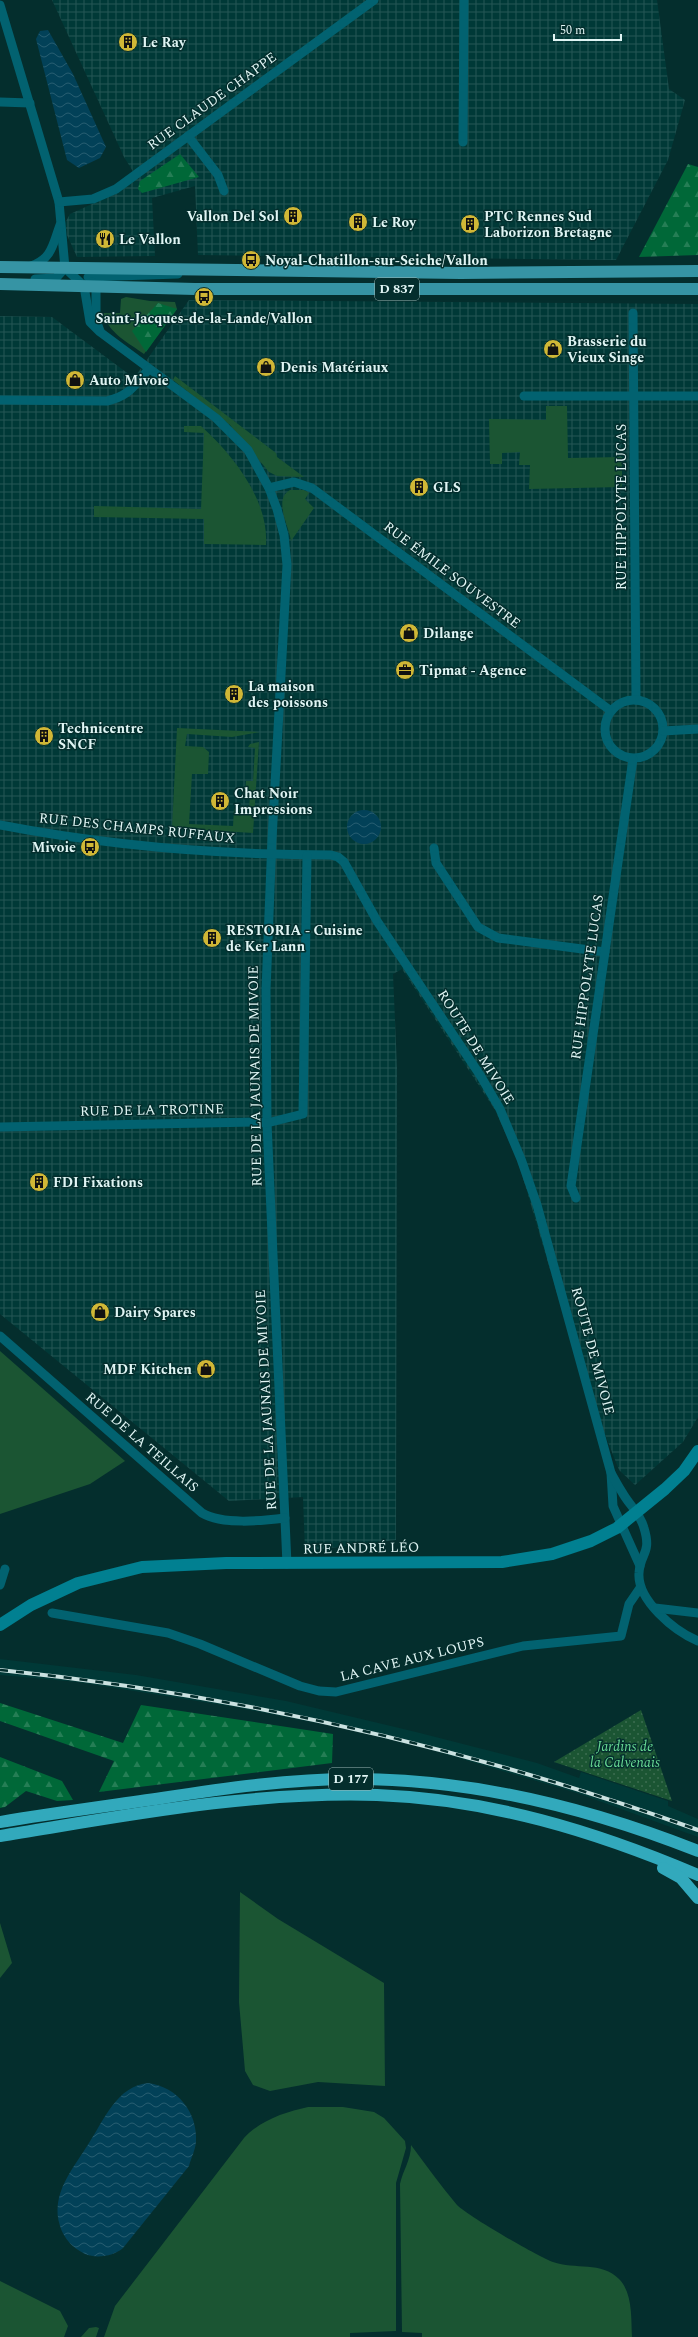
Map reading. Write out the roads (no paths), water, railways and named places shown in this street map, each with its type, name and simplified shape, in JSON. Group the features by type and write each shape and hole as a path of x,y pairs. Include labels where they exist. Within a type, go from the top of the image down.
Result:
{"highway":[{"name":"D 177","path":"0,1822 237,1787 319,1780 378,1780 457,1786 533,1799 583,1812 697,1851"},
{"name":"D 177","path":"0,1836 232,1801 266,1798 379,1795 481,1806 547,1820 622,1844 698,1875"},
{"path":"481,1806 582,1838 669,1871 681,1878 698,1898"}],"main road":[{"name":"D 837","path":"0,267 204,271 461,273 698,271"},
{"name":"D 837","path":"0,284 89,283 211,289 698,289"}],"street":[{"name":"RUE CLAUDE CHAPPE","path":"59,202 93,199 107,194 374,0"},
{"path":"463,142 464,0"},
{"path":"0,5 59,202 65,268 56,278 0,278"},
{"path":"0,102 30,102"},
{"path":"188,136 218,176 224,191"},
{"path":"25,267 43,261 49,254 61,222"},
{"path":"65,268 89,283 204,271"},
{"path":"79,268 89,283"},
{"name":"RUE DE LA JAUNAIS DE MIVOIE","path":"89,283 90,322 100,332 216,418 248,450 269,488 284,535 287,565 271,855 266,990 267,1123 287,1564"},
{"name":"RUE HIPPOLYTE LUCAS","path":"633,313 636,700"},
{"path":"0,400 107,401 121,398 133,389 149,369"},
{"path":"524,396 698,396"},
{"name":"RUE ÉMILE SOUVESTRE","path":"269,488 294,482 312,488 611,711"},
{"path":"636,700 649,704 657,711 662,720 663,731 660,742 654,751 644,757 633,759 618,754 607,742 604,731 606,721 611,711 619,704 636,700"},
{"path":"663,731 698,729"},
{"name":"RUE HIPPOLYTE LUCAS","path":"576,1198 572,1186 633,759"},
{"name":"RUE DES CHAMPS RUFFAUX","path":"0,825 71,838 271,855"},
{"path":"434,848 436,863 478,927 498,938 605,952"},
{"name":"ROUTE DE MIVOIE","path":"271,855 331,855 338,857 344,862 377,921 480,1075 500,1109 521,1159 537,1205 611,1473 614,1506 640,1566"},
{"name":"RUE DE LA TROTINE","path":"0,1126 267,1123 303,1114 307,856"},
{"name":"RUE DE LA TEILLAIS","path":"0,1336 202,1513 212,1519 223,1521 285,1518"},
{"name":"RUE ANDRÉ LÉO","path":"0,1625 31,1605 78,1583 142,1567 188,1563 287,1564 502,1562 552,1554 591,1541 621,1524 638,1512 684,1471 698,1451"},
{"name":"ROUTE DE MIVOIE","path":"611,1473 622,1493 638,1512"},
{"path":"638,1512 644,1529 648,1548 640,1566 640,1588 668,1622 698,1641"},
{"path":"0,1585 5,1569"},
{"name":"LA CAVE AUX LOUPS","path":"52,1612 168,1634 200,1644 300,1686 327,1692 352,1689 523,1646 621,1636 629,1604 640,1588"},
{"path":"655,1608 698,1613"}],"water":[{"path":"48,30 73,74 106,147 100,158 79,168 67,160 36,39 40,31"},
{"path":"361,810 367,810 371,811 378,817 381,827 380,834 374,841 367,844 361,844 357,843 350,837 347,830 347,824 348,820 354,813"},
{"path":"148,2083 159,2085 177,2096 190,2112 196,2131 196,2142 189,2166 123,2248 110,2255 90,2256 77,2249 70,2243 62,2231 58,2214 58,2203 61,2193 70,2172 112,2106 128,2090 137,2085"}],"railway":[{"path":"0,1670 179,1694 267,1710 354,1729 440,1750 527,1774 698,1830"}],"place":[{"name":"Le Ray","path":"128,42"},
{"name":"Vallon Del Sol","path":"293,216"},
{"name":"Le Roy","path":"358,222"},
{"name":"PTC Rennes Sud Laborizon Bretagne","path":"470,224"},
{"name":"Le Vallon","path":"105,239"},
{"name":"Noyal-Chatillon-sur-Seiche/Vallon","path":"251,260"},
{"name":"Saint-Jacques-de-la-Lande/Vallon","path":"204,297"},
{"name":"Brasserie du Vieux Singe","path":"553,349"},
{"name":"Denis Matériaux","path":"266,367"},
{"name":"Auto Mivoie","path":"75,380"},
{"name":"GLS","path":"419,487"},
{"name":"Dilange","path":"409,633"},
{"name":"Tipmat - Agence","path":"405,670"},
{"name":"La maison des poissons","path":"234,694"},
{"name":"Technicentre SNCF","path":"44,736"},
{"name":"Chat Noir Impressions","path":"220,801"},
{"name":"Mivoie","path":"90,847"},
{"name":"RESTORIA - Cuisine de Ker Lann","path":"212,938"},
{"name":"FDI Fixations","path":"39,1182"},
{"name":"Dairy Spares","path":"100,1312"},
{"name":"MDF Kitchen","path":"206,1369"}],"park label":[{"name":"Jardins de la Calvenais","path":"625,1754"}]}
